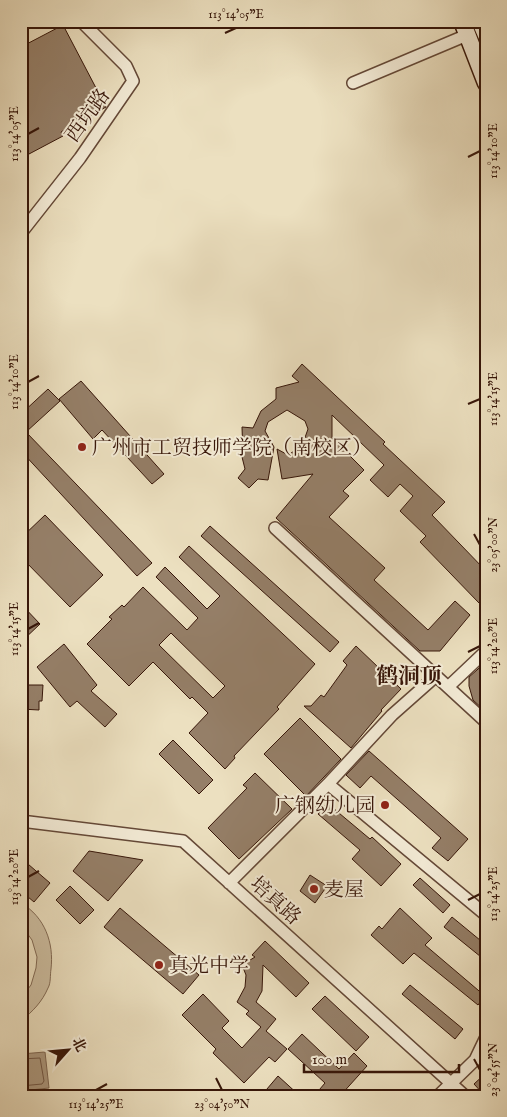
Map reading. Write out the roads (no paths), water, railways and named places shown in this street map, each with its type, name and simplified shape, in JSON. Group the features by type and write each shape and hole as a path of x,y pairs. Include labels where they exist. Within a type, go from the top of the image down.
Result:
{"main road":[{"path":"480,21 486,35"},
{"path":"464,28 486,83"}],"street":[{"name":"西坑路","path":"21,234 80,158 133,81 126,66 81,21"},
{"path":"353,83 464,28"},
{"path":"275,528 486,722"},
{"path":"448,687 486,651"},
{"path":"229,883 328,784 392,715 436,676"},
{"path":"328,784 486,915"},
{"name":"培真路","path":"21,821 183,841 465,1096"},
{"path":"438,1096 475,1060 486,1037"}],"water":[{"path":"45,1052 49,1088 21,1091 21,1054"}],"place":[{"name":"广州市工贸技师学院（南校区）","path":"82,447"},
{"name":"广钢幼儿园","path":"385,805"},
{"name":"麦屋","path":"314,889"},
{"name":"真光中学","path":"159,965"}],"district":[{"name":"鹤洞顶","path":"409,675"}]}
